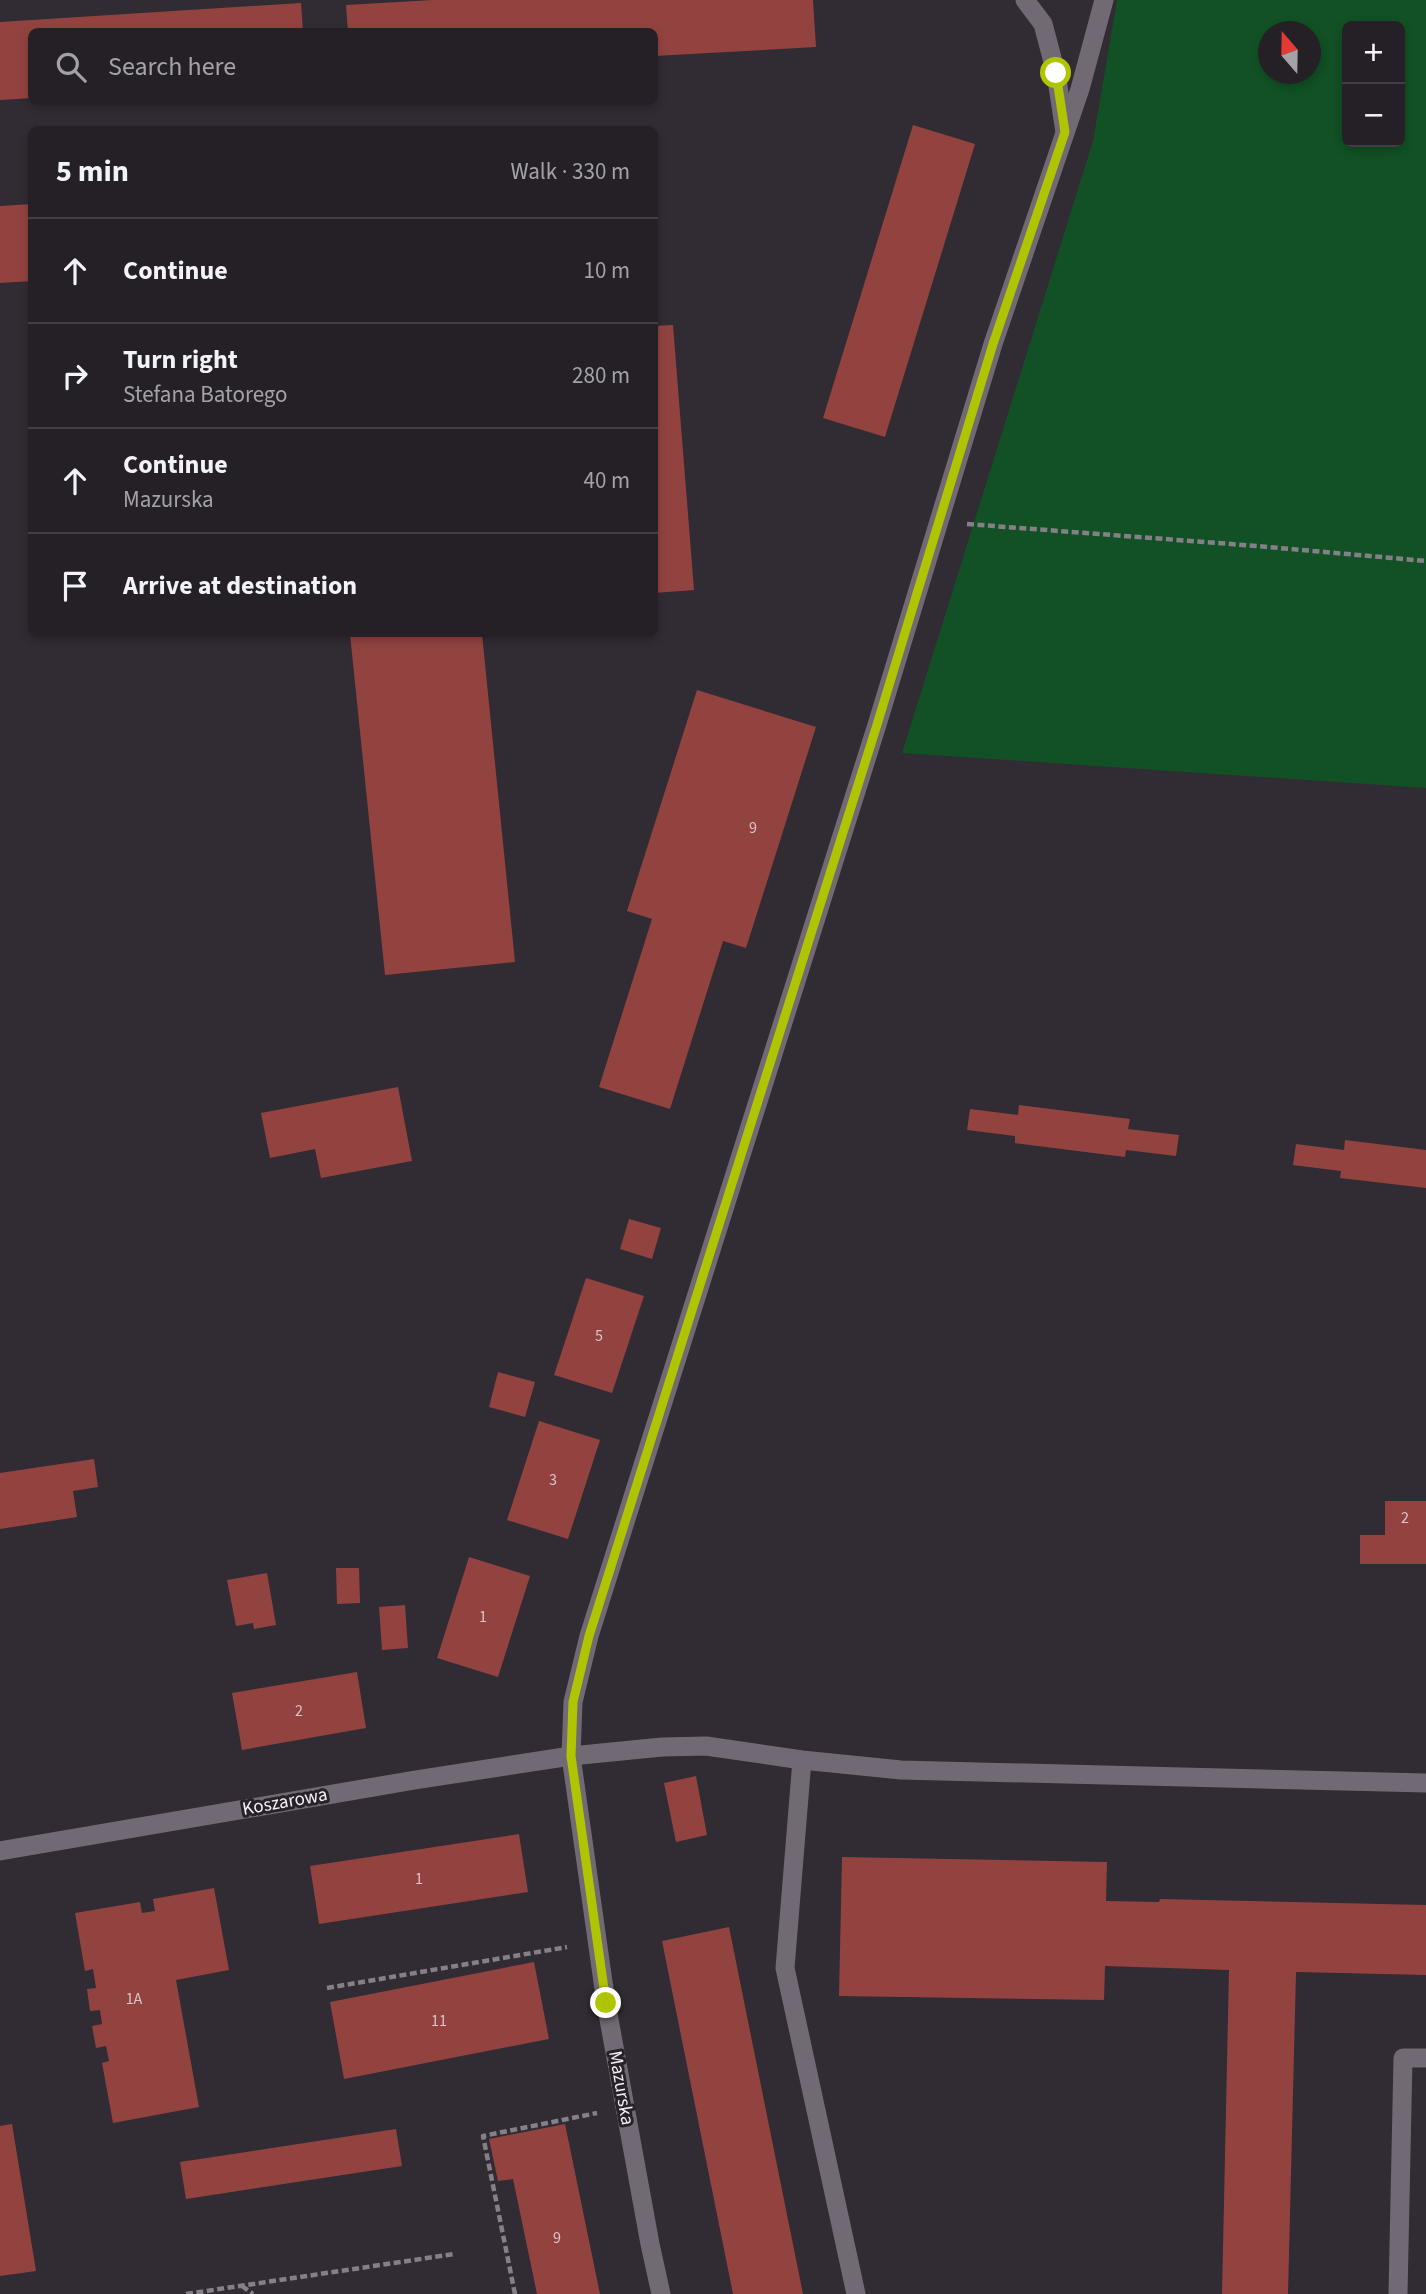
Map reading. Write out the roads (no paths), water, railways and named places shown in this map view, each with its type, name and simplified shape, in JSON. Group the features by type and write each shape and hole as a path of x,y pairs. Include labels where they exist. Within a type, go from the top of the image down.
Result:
{"street":[{"path":"1025,0 1043,24 1056,73 1065,132"},
{"name":"Mazurska","path":"662,2294 650,2244 606,2003 571,1756 573,1702 589,1636 993,344 1080,89 1104,0"},
{"name":"Koszarowa","path":"0,1851 415,1780 571,1756 662,1747 706,1746 802,1760 901,1770 1426,1783"},
{"path":"802,1760 785,1968 856,2294"},
{"path":"1398,2294 1403,2058 1426,2058"}]}
